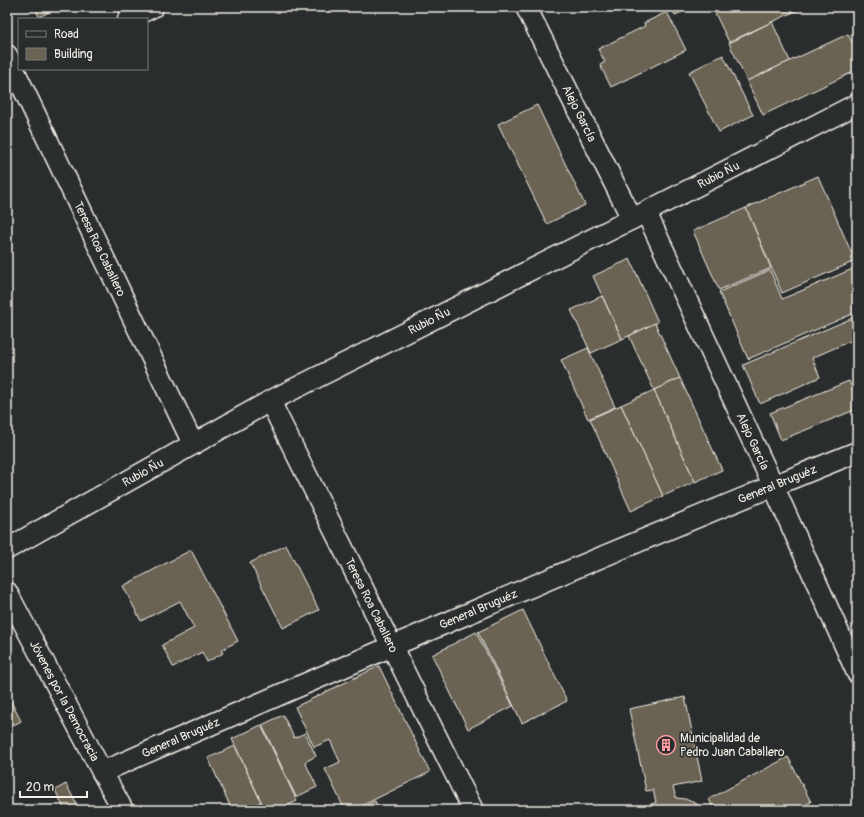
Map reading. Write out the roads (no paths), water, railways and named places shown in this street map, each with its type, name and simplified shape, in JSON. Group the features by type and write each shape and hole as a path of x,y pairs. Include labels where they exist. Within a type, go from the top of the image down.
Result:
{"street":[{"path":"130,18 152,7"},
{"name":"Alejo García","path":"526,7 639,215 773,485 857,673"},
{"name":"Teresa Roa Caballero","path":"7,55 193,444"},
{"name":"Rubio Ñu","path":"7,549 270,401 857,104"},
{"name":"Teresa Roa Caballero","path":"270,401 473,810"},
{"name":"General Bruguéz","path":"102,772 391,646 773,485 857,452"},
{"name":"Jóvenes por la Democracia","path":"7,592 123,810"}],"place":[{"name":"Municipalidad de Pedro Juan Caballero","path":"666,745"}]}
